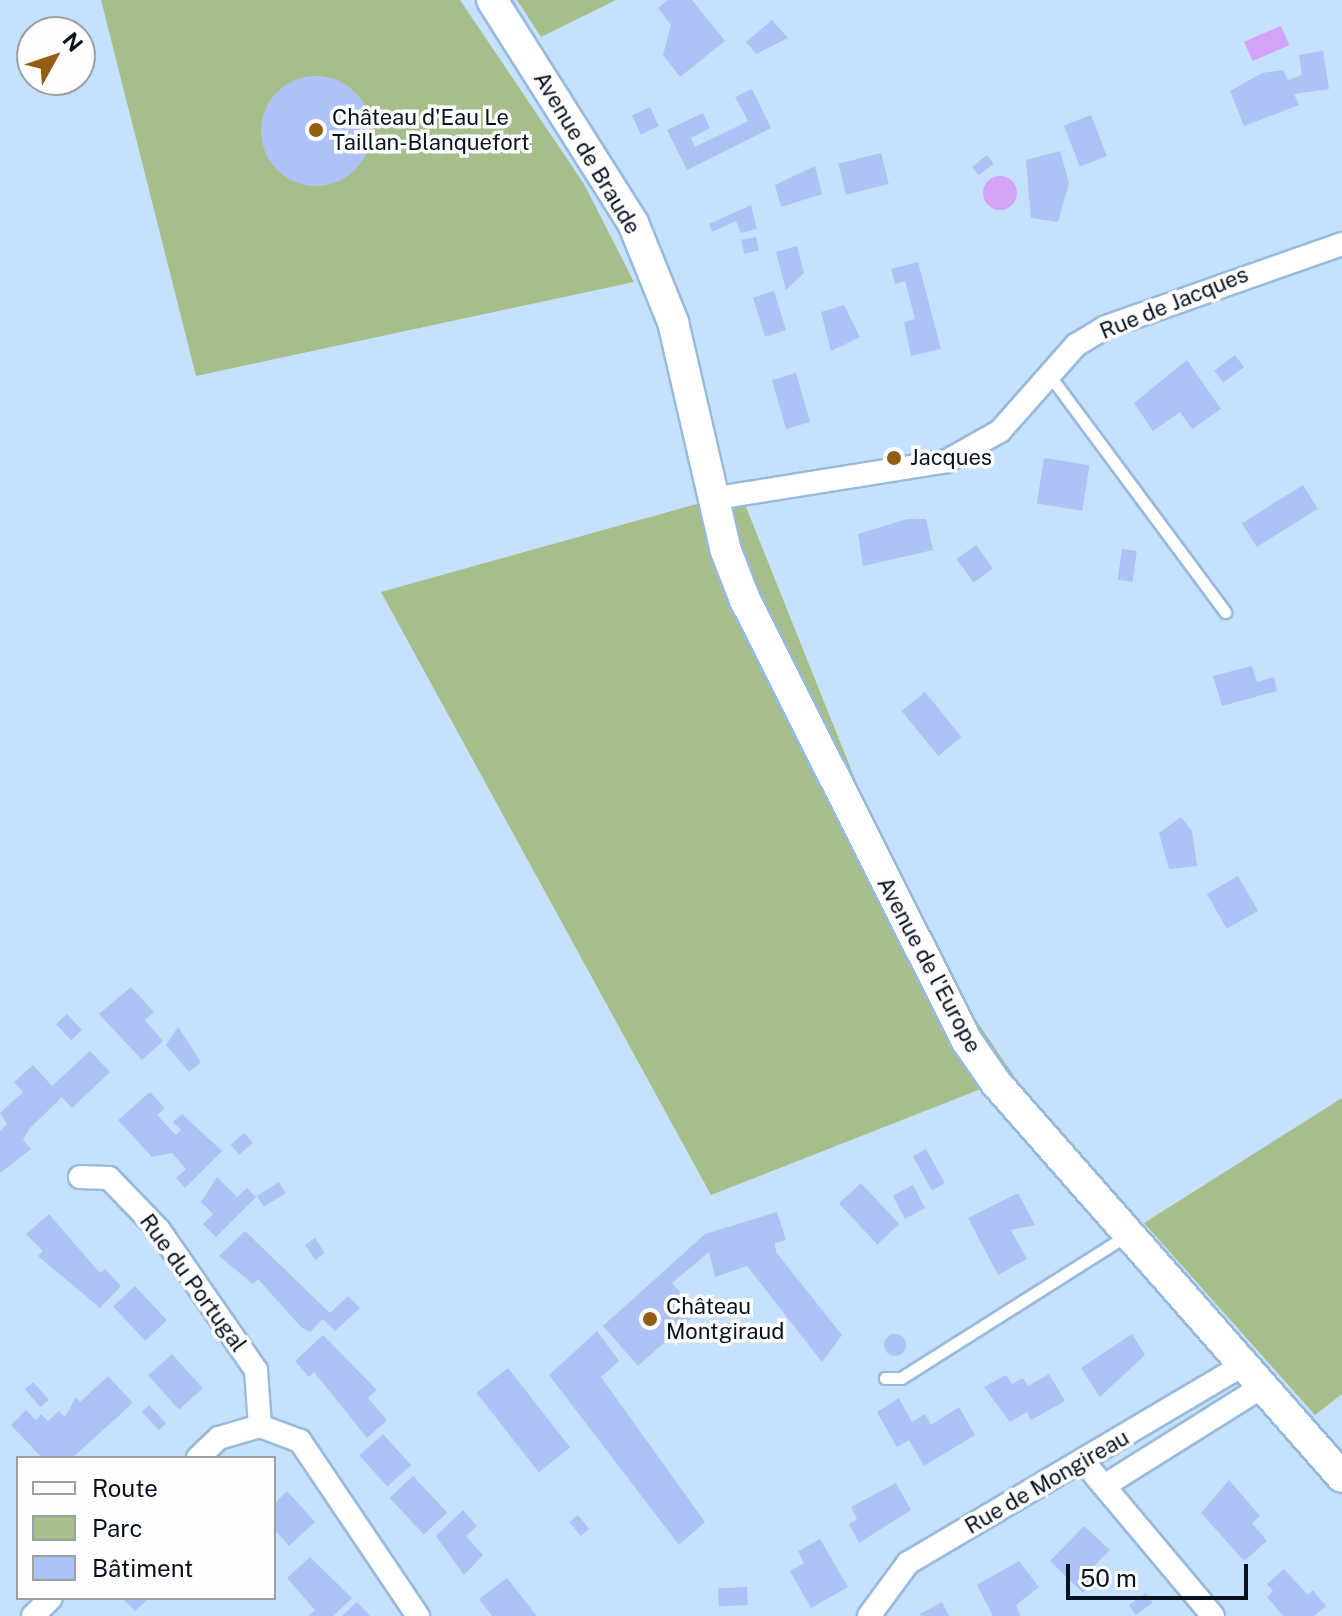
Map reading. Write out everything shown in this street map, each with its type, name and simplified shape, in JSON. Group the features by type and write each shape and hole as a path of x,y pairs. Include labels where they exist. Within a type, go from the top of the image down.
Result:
{"street":[{"name":"Avenue de Braude","path":"492,0 633,223 673,322 717,498"},
{"name":"Rue de Jacques","path":"717,498 947,461 1000,431 1076,345 1106,327 1342,244"},
{"name":"Avenue de l'Europe","path":"717,498 745,600 930,975 996,1083 1342,1477"},
{"name":"Rue du Portugal","path":"80,1177 109,1178 159,1230 256,1370 260,1426"},
{"name":"Rue de Mongireau","path":"869,1616 908,1563 1083,1461 1252,1376"},
{"name":"Rue de Mongireau","path":"1104,1486 1252,1376"},
{"path":"200,1456 219,1438 260,1426 300,1441 418,1616"},
{"path":"1083,1461 1213,1616"},
{"path":"33,1616 49,1600"}],"lane":[{"path":"1050,376 1225,612"},
{"path":"885,1378 901,1378 1130,1233"}],"green space":[{"path":"101,0 460,0 584,184 634,282 196,376"},
{"path":"517,0 616,0 541,37"},
{"path":"740,492 883,849 963,1001 1014,1076 711,1195 381,592"},
{"path":"1342,1098 1342,1394 1315,1415 1144,1223"}],"shaded area":[{"path":"1281,26 1289,45 1252,61 1244,42"},
{"path":"1000,176 1012,181 1017,193 1012,205 1000,210 988,205 983,193 988,181"}],"building":[{"path":"668,0 692,0 725,41 680,77 663,55 671,25 658,8"},
{"path":"772,20 788,38 756,54 746,42"},
{"path":"1323,51 1329,89 1294,94 1299,105 1244,126 1230,91 1262,73 1283,70 1288,80 1302,75 1299,55"},
{"name":"Château d'Eau Le Taillan-Blanquefort","path":"316,76 337,80 355,92 367,110 371,131 367,152 355,170 337,182 316,186 295,182 277,170 265,152 261,131 265,110 277,92 295,80"},
{"path":"752,89 771,128 687,170 667,130 703,113 710,128 691,138 695,147 748,121 735,97"},
{"path":"650,107 659,126 641,134 632,115"},
{"path":"1091,115 1107,156 1080,166 1064,125"},
{"path":"1060,151 1069,183 1058,222 1031,218 1026,160"},
{"path":"881,153 889,184 846,195 838,164"},
{"path":"987,155 994,164 979,175 972,167"},
{"path":"815,166 822,194 781,207 775,185"},
{"path":"751,205 757,229 741,233 736,221 712,232 709,224"},
{"path":"756,237 759,251 744,254 741,240"},
{"path":"797,246 804,273 786,290 776,252"},
{"path":"918,262 941,349 911,356 904,322 915,319 905,281 895,284 891,269"},
{"path":"774,291 786,330 765,337 753,297"},
{"path":"844,305 860,337 831,351 821,312"},
{"path":"1235,355 1244,367 1223,383 1214,371"},
{"path":"1187,360 1221,409 1192,429 1180,412 1153,431 1134,403"},
{"path":"796,373 810,422 786,429 772,380"},
{"path":"1044,458 1089,465 1082,511 1037,503"},
{"path":"1303,485 1318,509 1257,547 1242,523"},
{"path":"907,519 926,519 933,550 863,566 858,534"},
{"path":"976,545 993,568 974,583 957,559"},
{"path":"1122,549 1137,551 1133,582 1118,580"},
{"path":"1252,666 1257,682 1274,677 1277,691 1222,706 1213,676"},
{"path":"925,692 962,737 938,756 902,711"},
{"path":"1181,817 1192,831 1197,866 1169,869 1159,833"},
{"path":"1238,876 1258,911 1227,929 1207,894"},
{"path":"131,987 154,1012 145,1020 163,1041 142,1060 99,1014"},
{"path":"67,1014 82,1030 71,1040 56,1024"},
{"path":"178,1027 201,1062 189,1072 166,1045"},
{"path":"90,1051 110,1072 72,1108 62,1097 29,1129 23,1140 31,1149 0,1173 0,1131 7,1124 0,1113 23,1092 14,1082 33,1065 52,1086"},
{"path":"150,1092 165,1108 157,1115 176,1135 181,1130 173,1122 182,1114 222,1151 185,1188 176,1178 186,1169 172,1153 152,1157 118,1120"},
{"path":"244,1133 253,1143 239,1155 231,1145"},
{"path":"926,1149 945,1183 932,1190 913,1156"},
{"path":"217,1177 237,1197 247,1188 256,1197 216,1237 203,1224 213,1214 201,1202"},
{"path":"279,1182 286,1193 264,1207 257,1196"},
{"path":"861,1183 899,1224 877,1244 839,1203"},
{"path":"913,1185 925,1208 905,1219 893,1196"},
{"path":"1018,1193 1035,1225 1011,1230 1027,1259 998,1275 968,1218"},
{"path":"777,1212 786,1240 775,1243 776,1252 842,1335 822,1362 747,1266 715,1277 709,1252 672,1283 698,1312 638,1366 603,1326 705,1234"},
{"path":"49,1214 100,1273 105,1269 121,1286 100,1308 38,1256 43,1251 26,1234"},
{"path":"245,1231 330,1313 348,1296 360,1308 335,1331 323,1319 310,1332 301,1327 258,1279 253,1284 219,1256"},
{"path":"315,1238 325,1253 315,1260 305,1245"},
{"path":"135,1286 167,1320 145,1341 113,1306"},
{"path":"597,1331 619,1361 601,1377 705,1522 679,1545 549,1375"},
{"path":"895,1334 903,1337 906,1345 903,1353 895,1356 887,1353 884,1345 887,1337"},
{"path":"1132,1334 1145,1355 1100,1397 1081,1368"},
{"path":"323,1335 377,1390 368,1398 387,1420 367,1438 314,1372 309,1377 295,1361"},
{"path":"172,1354 203,1388 179,1410 148,1375"},
{"path":"508,1368 570,1448 539,1472 476,1393"},
{"path":"1049,1374 1065,1401 1031,1420 1027,1412 1010,1422 984,1387 1006,1375 1012,1384 1023,1378 1028,1386"},
{"path":"108,1376 133,1403 74,1456 40,1456 11,1425 26,1410 36,1420 41,1414 48,1421 59,1411 65,1417 76,1397 80,1402"},
{"path":"33,1382 49,1400 41,1407 25,1389"},
{"path":"899,1398 912,1422 925,1414 931,1425 959,1407 975,1435 924,1466 909,1440 897,1447 877,1412"},
{"path":"149,1405 166,1423 159,1430 142,1412"},
{"path":"383,1434 411,1465 387,1487 359,1455"},
{"path":"413,1476 447,1513 424,1534 390,1498"},
{"path":"1229,1480 1260,1516 1252,1523 1267,1541 1244,1561 1201,1513"},
{"path":"896,1483 911,1510 859,1543 849,1524 857,1519 851,1507"},
{"path":"287,1491 315,1522 289,1546 276,1531 276,1502"},
{"path":"463,1510 477,1526 466,1536 483,1555 464,1575 436,1536"},
{"path":"578,1515 589,1529 580,1536 569,1522"},
{"path":"1084,1526 1110,1550 1090,1570 1098,1577 1083,1593 1050,1561"},
{"path":"820,1539 848,1587 811,1608 790,1571 804,1563 798,1551"},
{"path":"310,1557 352,1598 333,1616 308,1616 315,1610 287,1578"},
{"path":"1019,1561 1039,1587 1016,1605 1021,1616 993,1616 977,1585"},
{"path":"1284,1569 1308,1595 1313,1590 1326,1606 1314,1616 1283,1616 1267,1597 1273,1591 1267,1584"},
{"path":"507,1578 537,1616 492,1616 479,1599"},
{"path":"747,1587 748,1605 719,1606 718,1589"},
{"path":"1146,1593 1153,1603 1136,1615 1129,1605"},
{"path":"124,1600 147,1600 135,1611"},
{"path":"357,1602 370,1616 342,1616"},
{"path":"942,1602 949,1616 921,1616 920,1614"}],"place":[{"name":"Château d'Eau Le Taillan-Blanquefort","path":"316,130"},
{"name":"Jacques","path":"894,458"},
{"name":"Château Montgiraud","path":"650,1319"}]}
